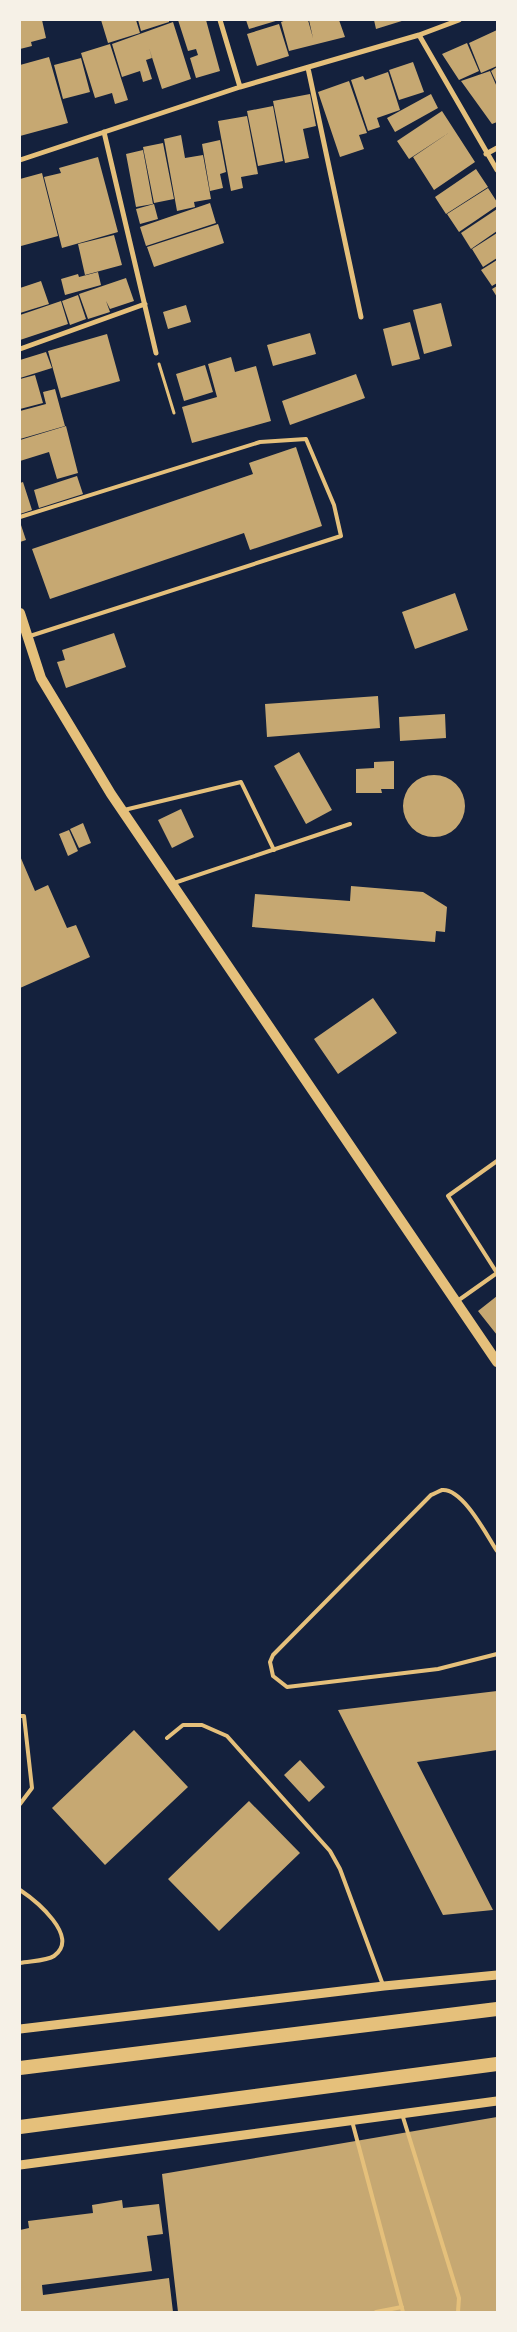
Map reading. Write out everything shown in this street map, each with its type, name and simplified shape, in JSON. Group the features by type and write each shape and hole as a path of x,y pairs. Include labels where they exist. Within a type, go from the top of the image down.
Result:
{"highway":[{"path":"20,2068 497,2009"},
{"path":"20,2127 497,2064"}],"main road":[{"path":"20,614 41,678 122,810 497,1362"}],"street":[{"path":"220,20 240,88"},
{"path":"20,160 240,88 419,35 459,20"},
{"path":"419,35 486,154 497,170"},
{"path":"308,68 361,317"},
{"path":"104,132 156,353"},
{"path":"486,154 497,148"},
{"path":"20,349 145,304"},
{"path":"20,2029 384,1986 497,1975"},
{"path":"20,2165 497,2101"}],"lane":[{"path":"20,517 260,442 306,440 334,505 341,536 28,637"},
{"path":"122,810 241,782 274,850"},
{"path":"172,884 350,824"},
{"path":"456,1302 497,1273 448,1196 497,1161"},
{"path":"497,1551 469,1507 454,1493 442,1490 432,1496 273,1655 270,1662 273,1676 287,1686 438,1669 497,1654"},
{"path":"20,1716 24,1716 32,1788 20,1804"},
{"path":"167,1738 182,1725 202,1725 227,1736 330,1851 340,1869 384,1986"},
{"path":"20,1890 53,1918 61,1936 60,1949 53,1957 20,1962"},
{"path":"402,2114 459,2298 458,2312"},
{"path":"352,2120 403,2309 376,2312"}],"path":[{"path":"156,353 174,413"}],"building":[{"path":"20,20 42,20 46,38 31,42 32,46 20,49"},
{"path":"101,20 136,20 140,33 108,43"},
{"path":"138,20 169,20 169,22 141,31"},
{"path":"178,20 206,20 220,71 196,78 190,58 198,55 196,49 188,51"},
{"path":"246,20 279,20 249,29"},
{"path":"286,20 308,20 313,38 309,20 339,20 345,37 289,51 281,22"},
{"path":"374,20 405,20 376,29"},
{"path":"173,22 191,79 162,89 149,48 152,58 146,60 152,79 143,82 140,71 122,77 112,44"},
{"path":"279,24 289,56 257,66 247,34"},
{"path":"497,30 497,66 481,73 469,43"},
{"path":"467,43 479,71 459,80 442,54"},
{"path":"110,44 128,100 115,104 112,93 95,98 81,53"},
{"path":"49,57 68,123 20,136 20,65"},
{"path":"81,58 90,92 63,99 54,65"},
{"path":"413,62 424,92 399,100 389,70"},
{"path":"497,67 497,84 491,71"},
{"path":"490,71 497,87 497,122 492,124 461,81"},
{"path":"388,72 400,110 377,118 380,127 368,131 351,80 363,76 365,80"},
{"path":"349,81 367,133 359,135 364,149 340,157 318,92"},
{"path":"310,94 316,126 303,129 309,158 285,163 273,101"},
{"path":"431,94 438,108 395,132 387,118"},
{"path":"273,106 283,161 258,166 247,111"},
{"path":"442,111 475,162 434,190 413,157 450,132 409,159 397,141"},
{"path":"247,116 258,174 241,177 243,188 231,191 218,121"},
{"path":"181,135 185,158 203,155 211,199 194,202 195,207 177,211 164,139"},
{"path":"220,140 226,172 220,174 223,188 210,191 202,144"},
{"path":"163,143 174,199 154,203 143,147"},
{"path":"143,150 153,204 136,207 126,154"},
{"path":"98,157 118,232 62,248 44,177 61,173 59,168"},
{"path":"476,169 488,187 446,214 435,197"},
{"path":"42,173 58,236 21,246 20,179"},
{"path":"488,188 497,202 497,206 459,232 447,214"},
{"path":"210,203 216,223 146,246 140,227"},
{"path":"154,204 158,219 140,224 136,209"},
{"path":"497,209 497,231 471,249 461,233"},
{"path":"218,224 224,243 154,267 147,247"},
{"path":"497,233 497,258 483,267 472,249"},
{"path":"114,235 122,265 85,275 78,244"},
{"path":"497,260 497,283 492,286 481,270"},
{"path":"98,272 101,285 65,295 61,279 78,274 79,277"},
{"path":"126,278 134,301 110,309 106,301 110,312 88,319 79,294"},
{"path":"41,281 49,304 20,313 20,288"},
{"path":"497,286 497,297 492,289"},
{"path":"78,295 86,319 70,325 62,301"},
{"path":"61,301 68,324 20,340 20,315"},
{"path":"441,303 452,346 424,354 413,310"},
{"path":"186,305 191,322 168,329 163,312"},
{"path":"410,322 420,359 392,366 383,329"},
{"path":"310,333 316,354 273,366 267,345"},
{"path":"107,334 120,381 61,398 48,351"},
{"path":"46,352 52,368 20,378 20,360"},
{"path":"231,357 235,372 256,366 271,421 192,443 182,407 217,397 208,364"},
{"path":"205,365 213,392 184,401 176,374"},
{"path":"356,374 365,398 290,425 282,401"},
{"path":"35,375 43,403 20,409 20,379"},
{"path":"55,389 65,426 20,439 20,411 46,404 43,392"},
{"path":"66,426 78,473 57,479 49,452 20,461 20,440"},
{"path":"296,447 322,526 250,550 244,533 50,599 32,549 253,474 249,463"},
{"path":"77,476 83,494 39,508 34,490"},
{"path":"23,482 32,510 20,514 20,483"},
{"path":"20,522 26,540 20,542"},
{"path":"455,593 468,630 415,649 402,612"},
{"path":"114,633 126,667 66,688 57,662 65,660 62,650"},
{"path":"378,696 380,728 267,737 265,704"},
{"path":"445,714 446,738 400,741 399,717"},
{"path":"299,752 332,810 306,824 274,766"},
{"path":"394,761 394,789 381,789 382,793 356,793 356,769 374,768 374,762"},
{"path":"428,775 440,775 456,784 463,794 465,806 463,818 456,828 440,837 428,837 417,832 408,823 403,812 403,800 408,789 417,780"},
{"path":"181,809 194,837 172,848 158,820"},
{"path":"83,823 91,843 79,848 70,829"},
{"path":"69,830 78,851 68,856 59,834"},
{"path":"20,856 35,891 48,885 67,928 76,925 90,957 20,988"},
{"path":"351,886 423,892 447,907 445,932 436,931 435,942 252,927 255,894 350,901"},
{"path":"373,998 397,1033 338,1074 314,1039"},
{"path":"497,1296 497,1335 478,1311"},
{"path":"497,1691 497,1750 417,1762 493,1910 443,1915 338,1710"},
{"path":"134,1730 188,1787 105,1865 52,1808"},
{"path":"300,1760 325,1787 309,1802 284,1775"},
{"path":"249,1801 300,1853 219,1931 168,1879"},
{"path":"497,2117 497,2312 178,2312 162,2174"},
{"path":"122,2200 123,2208 159,2204 163,2234 147,2236 152,2271 42,2285 43,2295 169,2278 173,2312 20,2312 20,2230 29,2228 28,2221 93,2213 92,2205"}]}
